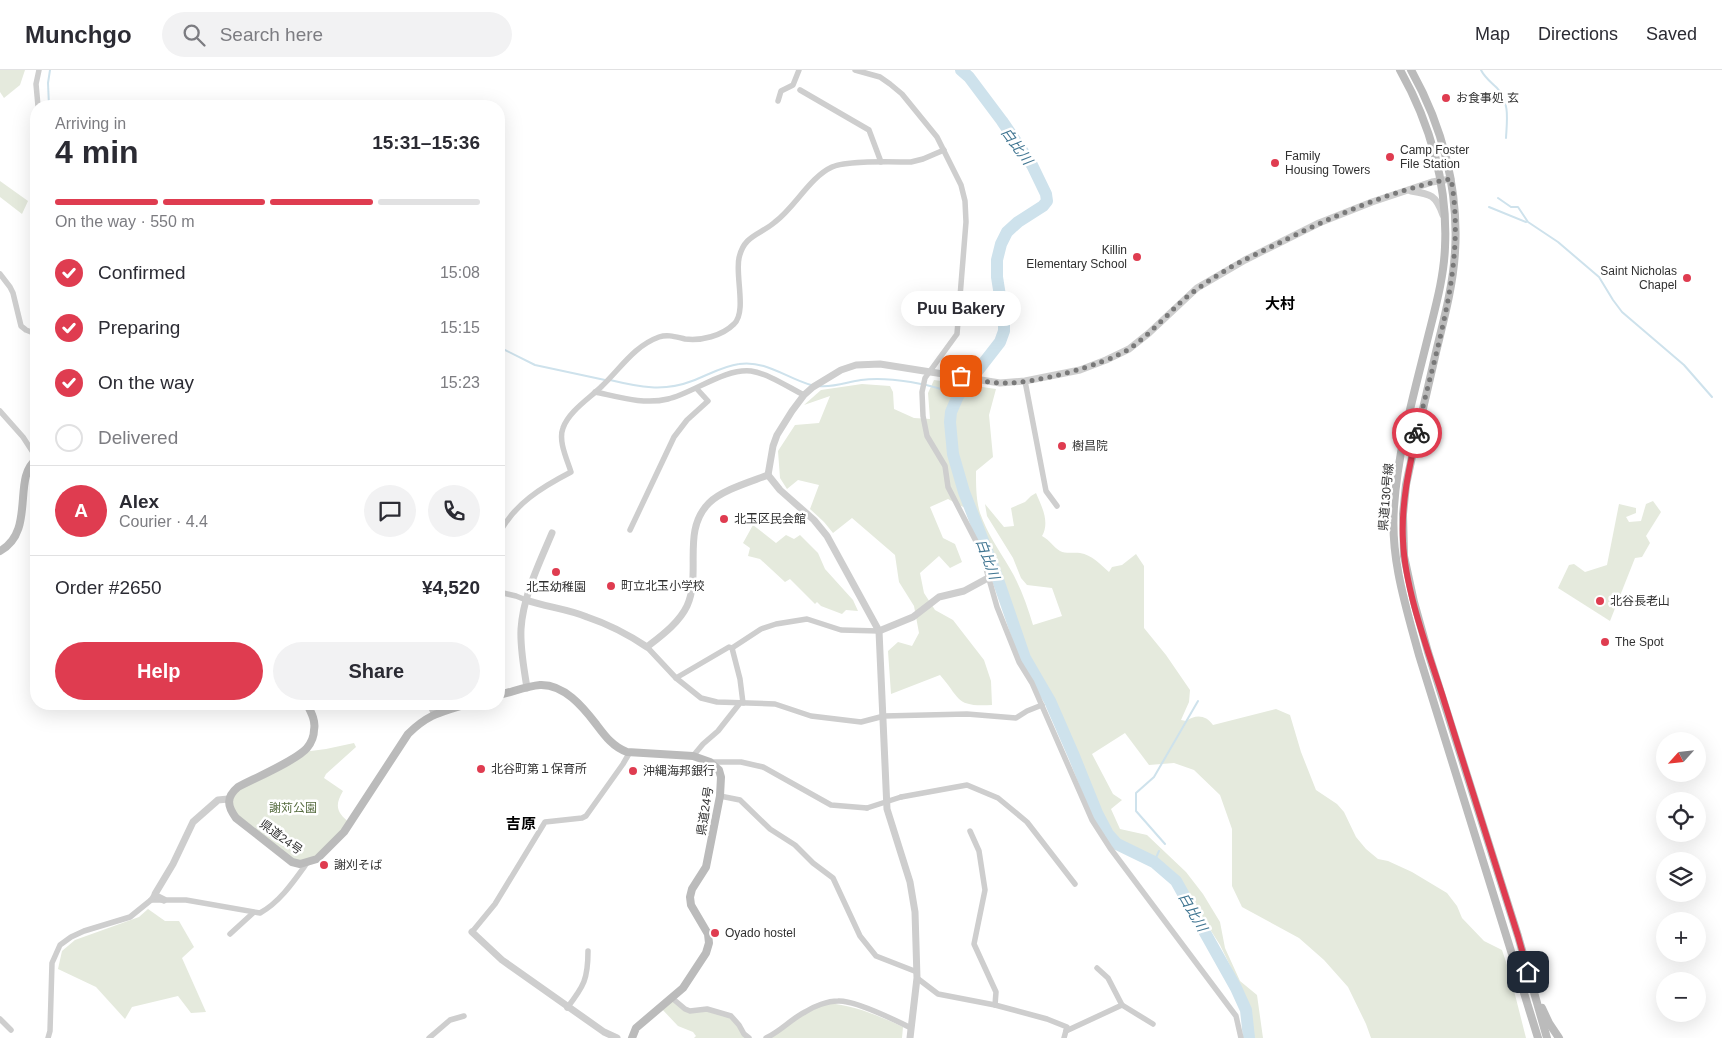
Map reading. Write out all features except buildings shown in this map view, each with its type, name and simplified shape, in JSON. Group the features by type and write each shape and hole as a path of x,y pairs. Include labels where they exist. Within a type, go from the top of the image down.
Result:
{"main road":[{"name":"県道130号線","path":"1400,70 1421,113 1441,181 1446,222 1441,284 1411,407 1396,482 1393,525 1395,557 1405,605 1417,647 1538,1038"},
{"name":"県道130号線","path":"1411,70 1436,124 1451,179 1455,251 1452,287 1406,485 1403,514 1404,556 1428,652 1515,927 1547,1038"},
{"path":"0,551 11,543 16,536 25,483 30,467"},
{"path":"505,694 541,685 555,688 580,706 611,743 622,750 693,756 710,762"},
{"path":"228,799 238,787 296,757 306,749 312,739 315,728 310,710"},
{"name":"県道24号","path":"228,799 229,809 236,818 292,862 300,864 317,860 344,832 408,734 420,722 434,714 447,710"},
{"name":"県道24号","path":"632,1038 636,1028 683,988 706,953 709,943 708,934 691,905 690,897 692,889 706,867 720,796 721,778 719,770 710,762"},
{"path":"1520,982 1523,1002 1533,1038"},
{"path":"1531,984 1549,1023 1559,1038"}],"street":[{"path":"37,100 36,84 38,70"},
{"path":"778,101 781,91 793,85 799,70"},
{"path":"855,70 880,77 890,84 926,122 944,150 961,185 965,201 966,222 957,334 927,375 922,392 922,416 927,436 945,466 948,487 981,551 997,607 1019,662 1032,683 1092,820 1110,848 1236,1016 1241,1038"},
{"path":"800,90 869,130 881,162"},
{"path":"505,524 509,517 547,484 570,472 563,443 563,428 576,411 631,355 659,337 667,335 698,340 716,335 734,325 739,316 738,261 744,244 774,223 816,179 827,170 838,165 911,162 944,150"},
{"path":"768,476 773,446 777,435 805,393 819,382 849,367 880,364 927,375 961,376 1000,383 1025,381 1080,370 1129,349 1197,288 1225,271 1319,223 1409,190 1451,179"},
{"path":"1409,190 1433,196 1439,203 1446,222"},
{"path":"0,274 14,293 21,326 30,332"},
{"path":"595,392 632,400 657,401 668,399 729,374 745,371 758,373 805,393"},
{"path":"1025,381 1046,491 1057,506"},
{"path":"630,530 674,437 687,420 708,401 697,388"},
{"path":"0,412 23,437 30,449"},
{"path":"768,476 780,490 814,520 827,536 878,631 884,716 884,779 887,809 910,882 915,912 917,975 910,1038"},
{"path":"647,647 670,628 687,606 694,576 694,530 701,512 715,498 768,476"},
{"path":"527,688 522,646 522,622 532,580 552,534"},
{"path":"676,678 729,647 732,648 761,629 776,624 807,620 841,630 878,631 913,617 939,597 964,591 988,578"},
{"path":"505,593 541,605 587,616 633,638 647,647 676,678 701,698 717,702 775,704 811,716 861,722 884,716 967,714 1016,718 1026,711 1042,705"},
{"path":"693,756 718,731 741,703 740,679 732,648"},
{"path":"432,710 434,714"},
{"path":"617,1038 604,1032 567,1008 502,960 472,932 495,904 545,822 586,816 630,752"},
{"path":"710,762 742,762 763,767 831,805 867,808 900,797 967,785 998,798 1027,822 1075,884"},
{"path":"720,796 740,800 770,829 795,845 813,863 834,878 860,936 876,956 917,975 938,994 995,1005 1047,1019 1067,1027 1064,1038"},
{"path":"48,1038 50,1031 52,963 60,945 84,931 130,917 153,897 173,864 193,822 218,800 228,799"},
{"path":"970,831 979,851 985,890 974,944 996,992 995,1005"},
{"path":"153,897 156,896 164,900 186,900 260,914 268,909 294,881 307,863"},
{"path":"230,934 253,913"},
{"path":"567,1008 586,979 588,951"},
{"path":"1097,968 1108,978 1122,1005 1153,1024"},
{"path":"672,998 690,1011 707,1009 731,1016 749,1038"},
{"path":"766,1038 778,1032 811,1008 837,1001 845,1001 884,1015 911,1028"},
{"path":"1066,1031 1122,1005"},
{"path":"430,1038 450,1020 464,1016"},
{"path":"0,1019 11,1030"}],"green space":[{"path":"0,70 25,70 20,85 4,98 0,92"},
{"path":"0,181 28,201 22,214 0,197"},
{"path":"934,380 996,389 989,415 993,457 976,471 978,503 986,527 1020,588 1033,625 1062,616 1052,588 1027,585 1021,578 1013,558 987,516 985,504 1004,527 1014,526 1011,508 1025,502 1036,493 1043,509 1045,520 1042,536 1060,551 1080,553 1088,556 1096,560 1109,572 1112,567 1122,565 1136,554 1144,566 1144,628 1166,655 1190,690 1189,702 1181,720 1186,721 1193,717 1204,717 1213,725 1276,709 1290,715 1301,752 1316,790 1337,804 1344,812 1356,837 1366,849 1378,859 1388,861 1412,872 1447,893 1457,906 1462,918 1484,941 1502,950 1526,1038 1371,1038 1348,987 1324,960 1299,938 1242,907 1232,886 1232,829 1220,795 1194,770 1174,763 1149,765 1125,733 1092,754 1113,794 1122,800 1111,809 1120,829 1147,835 1186,872 1203,894 1220,922 1225,948 1240,981 1257,995 1263,1038 1254,1038 1242,990 1220,945 1173,871 1157,858 1115,845 1104,832 1090,805 1051,713 1019,652 979,536 965,508 948,499 930,507 943,538 955,544 962,562 950,568 939,556 920,573 924,593 935,610 953,620 984,660 991,681 992,705 971,705 965,703 956,696 940,675 891,694 888,651 898,642 912,646 919,633 914,606 899,582 895,555 852,518 833,533 810,509 819,485 798,480 787,489 780,478 778,451 795,425 819,423 830,396 804,405 821,390 862,384 890,386 893,392 894,409 914,418 930,419 928,393"},
{"path":"1653,501 1661,512 1646,536 1650,543 1642,557 1635,558 1610,621 1558,588 1569,565 1574,564 1585,572 1607,565 1619,504 1636,508 1636,513 1626,517 1629,522 1641,521 1646,504"},
{"path":"753,525 776,543 786,535 794,539 800,535 818,553 825,569 853,600 858,611 846,610 842,614 821,606 817,602 815,604 790,579 785,582 760,559 748,556 750,548 743,543"},
{"name":"謝苅公園","path":"354,743 356,747 324,778 343,791 338,801 338,809 342,816 350,823 317,859 300,864 229,809 232,792 303,752"},
{"path":"148,909 165,921 179,921 194,947 182,958 206,1012 191,1013 178,996 132,1007 125,1019 96,987 58,969 62,951 75,940 139,917"},
{"path":"672,998 683,1008 707,1010 727,1015 750,1038 694,1038 696,1036 693,1032 678,1026 661,1008"},
{"path":"827,1003 876,1015 903,1027 902,1038 766,1038 792,1020"}],"waterway":[{"path":"49,100 50,70"},
{"name":"白比川","path":"961,70 969,77 1002,121 1032,165 1046,194 1047,201 1043,206 1018,222 1007,232 1001,244 997,260 997,277 1004,331 1000,342 958,396 951,412 953,454 964,492 996,574 1025,658 1050,701 1097,813 1108,834 1117,844 1154,862 1176,881 1236,988 1246,1010 1249,1038"},
{"path":"1481,70 1504,99 1507,112 1506,138"},
{"path":"1498,198 1511,207 1518,207 1528,222 1558,242 1599,277 1622,312 1684,365 1712,397"},
{"path":"1489,207 1526,222"},
{"path":"505,350 535,365 605,380"},
{"path":"610,380 651,387 671,386 692,381 727,367 749,363 767,367 811,385"},
{"path":"818,386 835,386 861,380 884,379 911,382 937,388 958,396"},
{"path":"1165,844 1136,811 1136,793 1154,777 1198,701"},
{"path":"1154,862 1159,851"}],"way so far":[{"path":"961,376 1000,383 1025,381 1080,370 1106,360 1129,349 1197,288 1225,271 1319,223 1372,202 1432,182 1451,179 1455,224 1452,287 1417,433"}],"place":[{"name":"お食事処 玄","path":"1446,98"},
{"name":"Camp Foster File Station","path":"1390,157"},
{"name":"Family Housing Towers","path":"1275,163"},
{"name":"Killin Elementary School","path":"1137,257"},
{"name":"Saint Nicholas Chapel","path":"1687,278"},
{"name":"Puu Bakery","path":"961,376"},
{"name":"樹昌院","path":"1062,446"},
{"name":"北玉区民会館","path":"724,519"},
{"name":"北玉幼稚園","path":"556,572"},
{"name":"町立北玉小学校","path":"611,586"},
{"name":"北谷長老山","path":"1600,601"},
{"name":"The Spot","path":"1605,642"},
{"name":"北谷町第１保育所","path":"481,769"},
{"name":"沖縄海邦銀行","path":"633,771"},
{"name":"謝刈そば","path":"324,865"},
{"name":"Oyado hostel","path":"715,933"}],"district":[{"name":"大村","path":"1280,303"},
{"name":"吉原","path":"521,823"}],"route":[{"path":"1417,433 1406,485 1403,514 1402,540 1406,571 1428,652 1528,972"}]}
